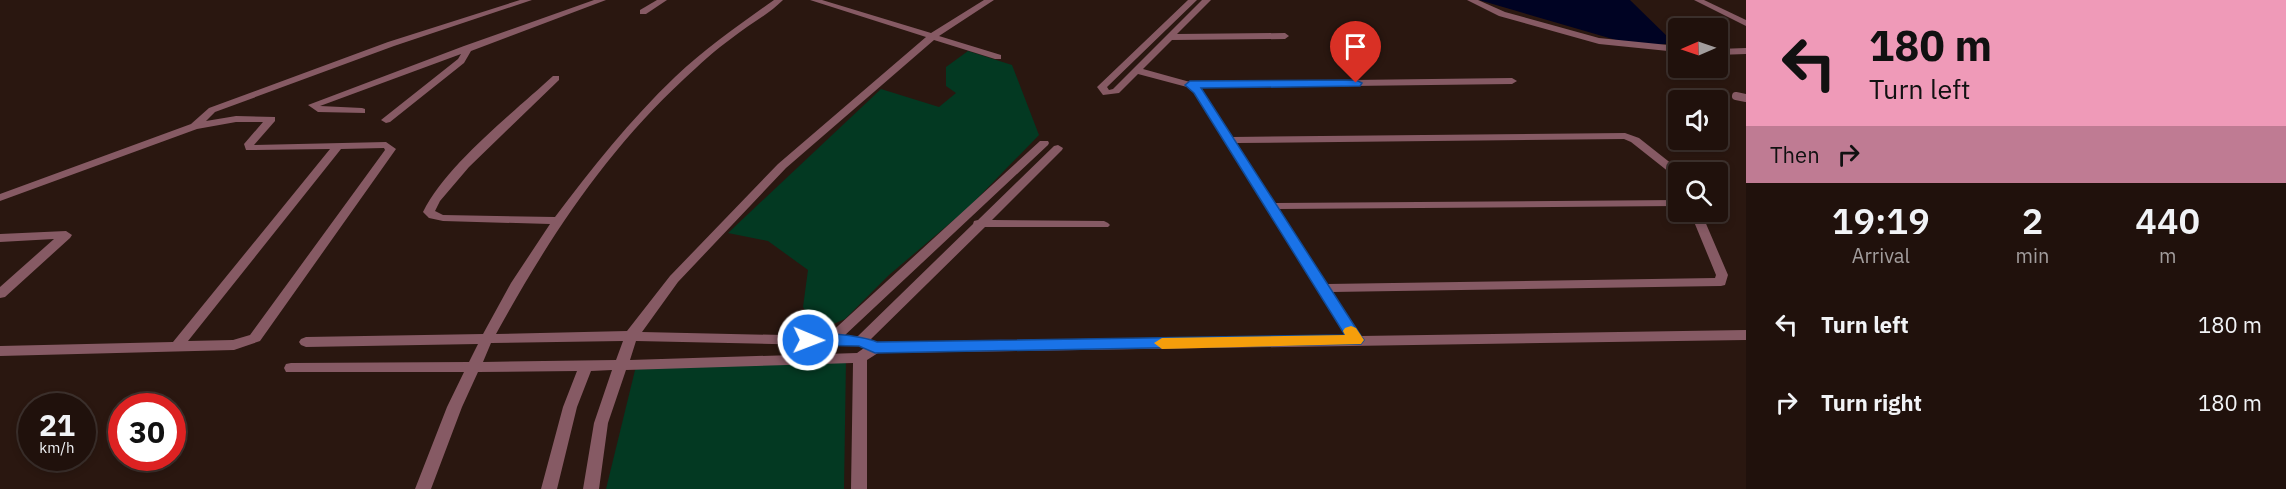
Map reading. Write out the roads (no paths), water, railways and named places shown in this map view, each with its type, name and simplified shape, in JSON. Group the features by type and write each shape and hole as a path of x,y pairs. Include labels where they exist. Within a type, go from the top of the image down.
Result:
{"street":[{"path":"195,126 204,115 223,106 423,33 528,0"},
{"path":"362,111 318,109 313,105 602,0"},
{"path":"644,12 663,0"},
{"path":"423,489 459,395 512,295 559,220 592,175 652,107 715,46 779,0"},
{"path":"814,0 998,57"},
{"path":"591,489 601,423 631,336 674,279 782,165 933,36 990,0"},
{"path":"1193,0 1102,87 1102,90 1106,93 1116,91 1208,0"},
{"path":"1471,0 1502,14 1599,40 1668,48"},
{"path":"1698,0 1746,23"},
{"path":"1171,37 1285,36"},
{"path":"386,120 461,61 467,48"},
{"path":"1728,52 1746,51"},
{"path":"1138,71 1190,85 1512,81"},
{"path":"556,78 447,184 430,205 429,212 433,216 443,218 559,220"},
{"path":"1190,85 1198,91 1356,340"},
{"path":"0,198 195,126 236,119 271,119 249,144 250,148 386,145 391,148 255,338 234,345 0,351"},
{"path":"1230,141 1625,136 1668,167"},
{"path":"831,340 1044,143"},
{"path":"177,346 337,147"},
{"path":"861,341 1058,148"},
{"path":"1271,206 1668,203"},
{"path":"963,218 980,224 1104,225"},
{"path":"1324,288 1721,282 1722,275 1699,222"},
{"path":"0,238 66,235 0,294"},
{"path":"306,342 631,336 861,341 875,348 1746,335"},
{"path":"291,368 586,366 860,358 875,348"},
{"path":"859,489 860,358"},
{"path":"549,489 570,407 586,366"}],"lane":[{"path":"1736,96 1746,98"}],"water":[{"path":"1479,0 1630,0 1668,37 1668,44 1640,47"}]}
